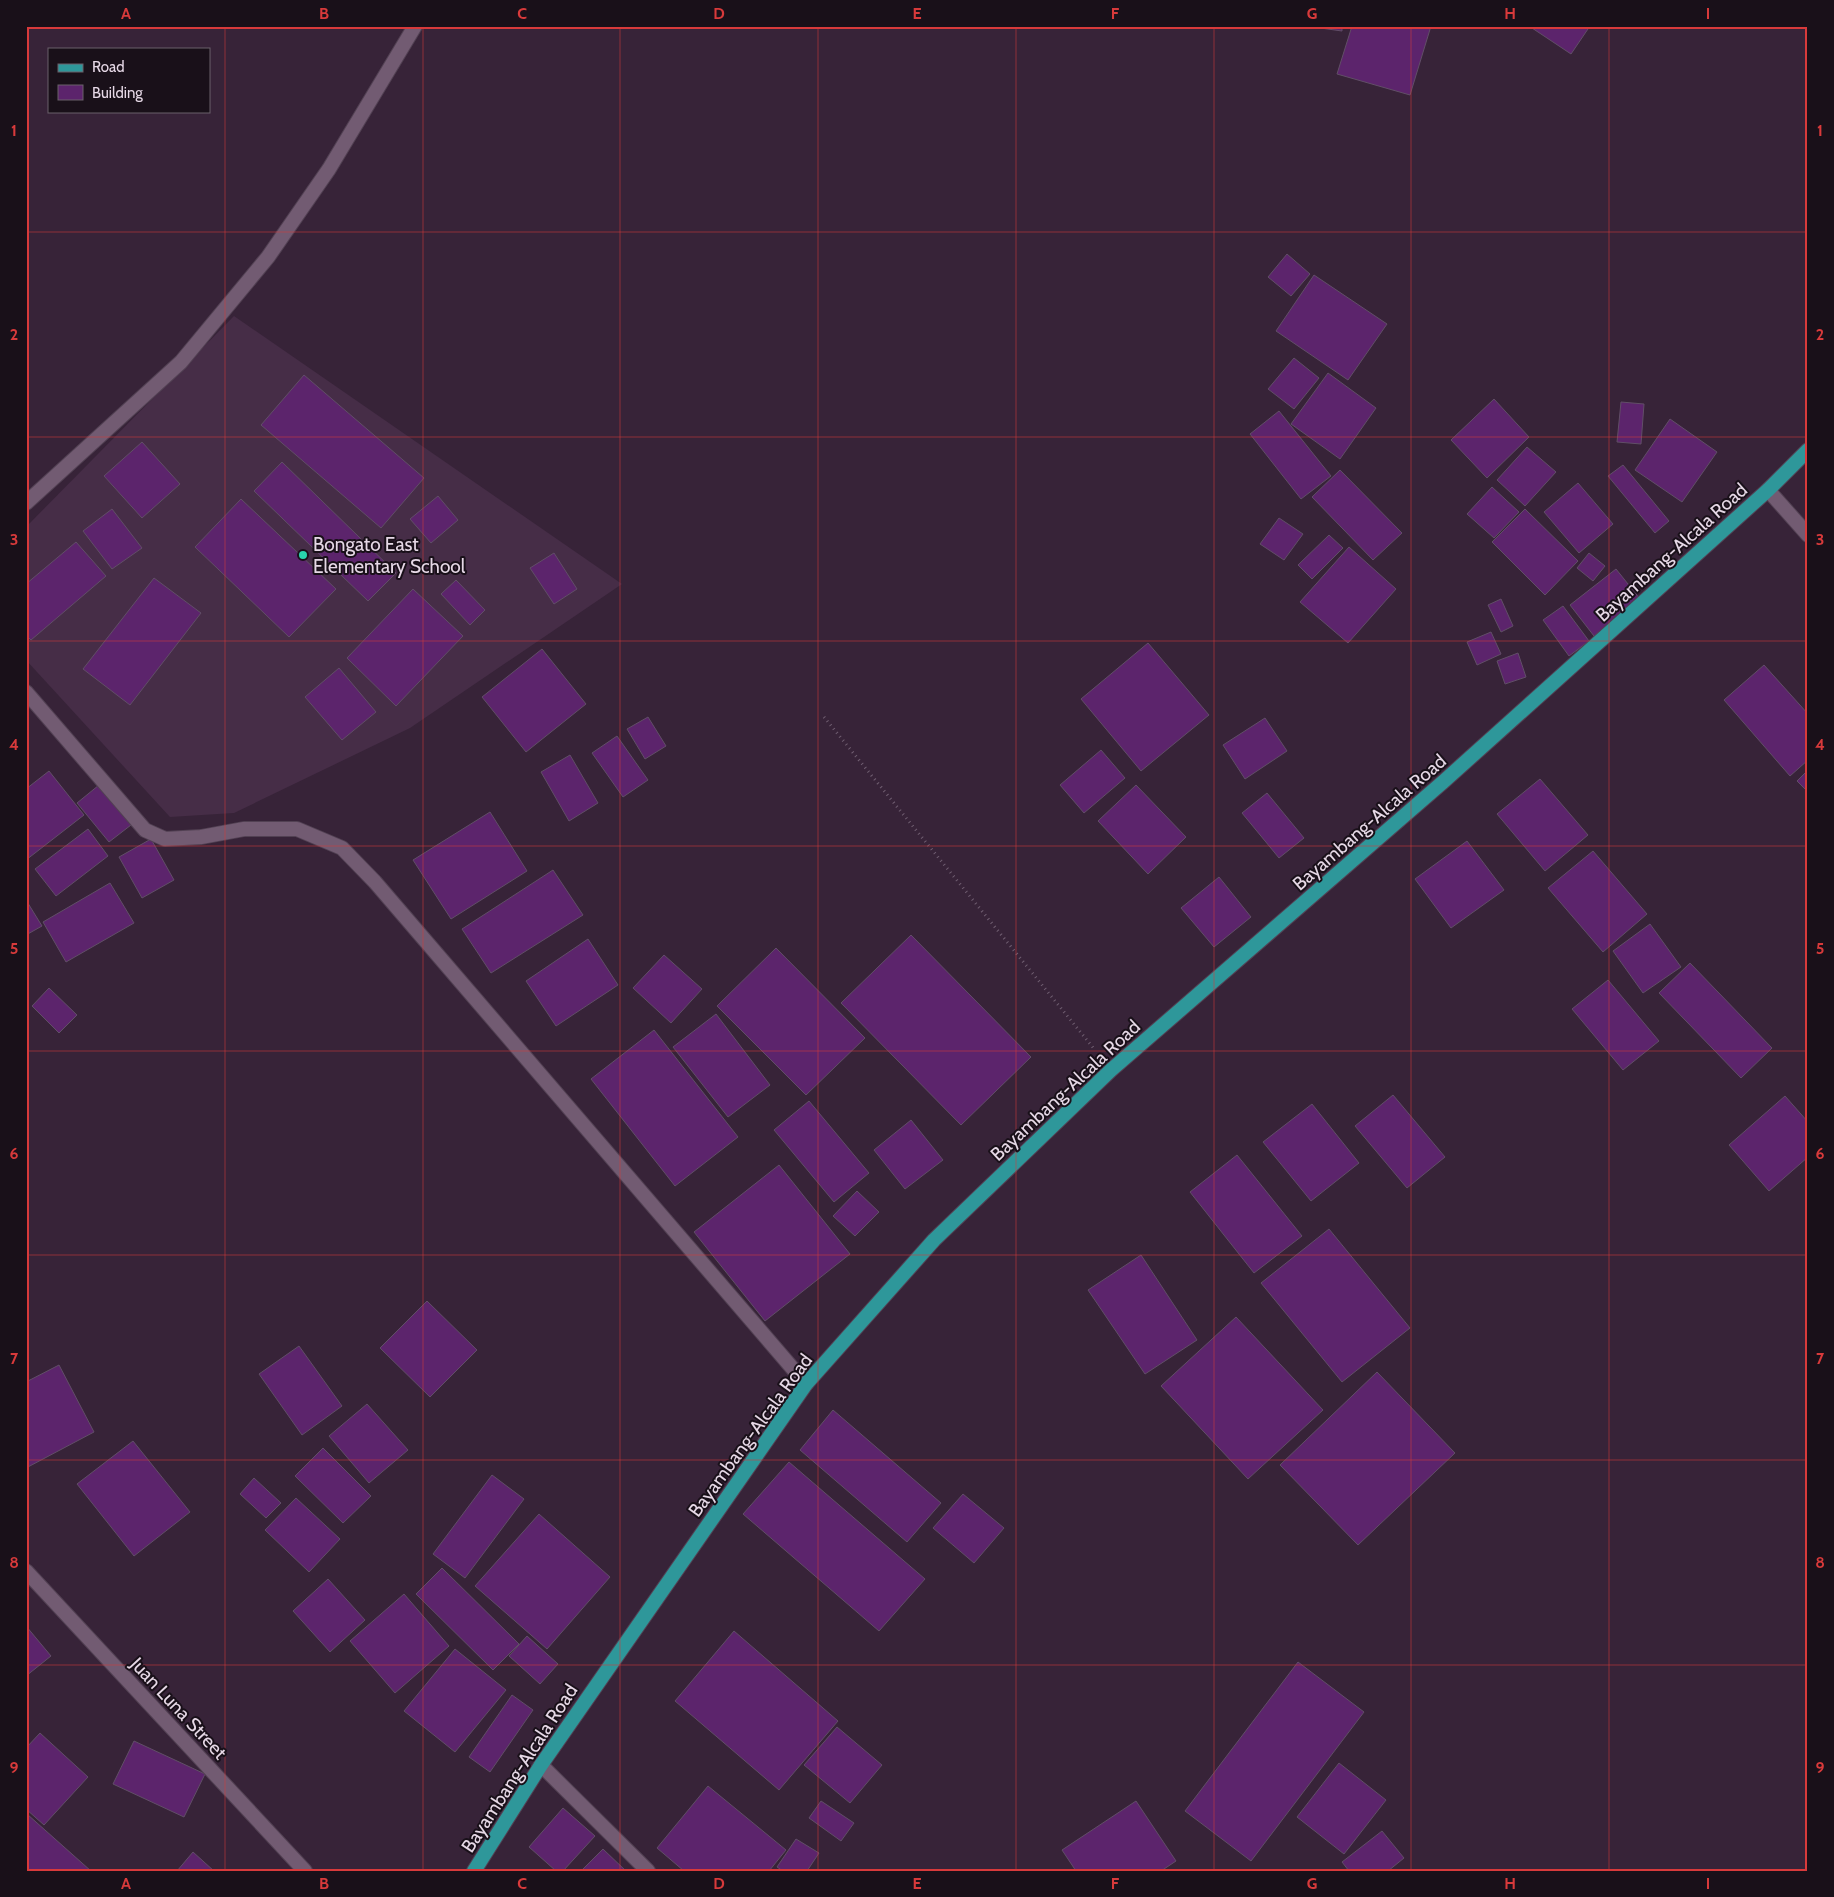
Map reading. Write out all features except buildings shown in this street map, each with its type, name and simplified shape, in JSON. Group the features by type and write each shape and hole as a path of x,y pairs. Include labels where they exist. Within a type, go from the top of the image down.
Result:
{"main road":[{"name":"Bayambang-Alcala Road","path":"474,1871 541,1765 806,1384 934,1240 1112,1070 1443,782 1768,490 1808,450"}],"street":[{"path":"26,503 181,362 268,257 329,168 415,26"},
{"path":"1768,490 1808,535"},
{"path":"26,692 145,830 164,839 201,837 244,829 297,829 342,848 375,882 806,1384"},
{"name":"Juan Luna Street","path":"26,1572 305,1871"},
{"path":"541,1765 648,1871"}],"path":[{"path":"824,717 1112,1070"}],"shaded area":[{"name":"Bongato East Elementary School","path":"234,316 622,584 410,728 234,813 170,817 26,660 26,527"}],"place":[{"name":"Bongato East Elementary School","path":"303,555"}]}
